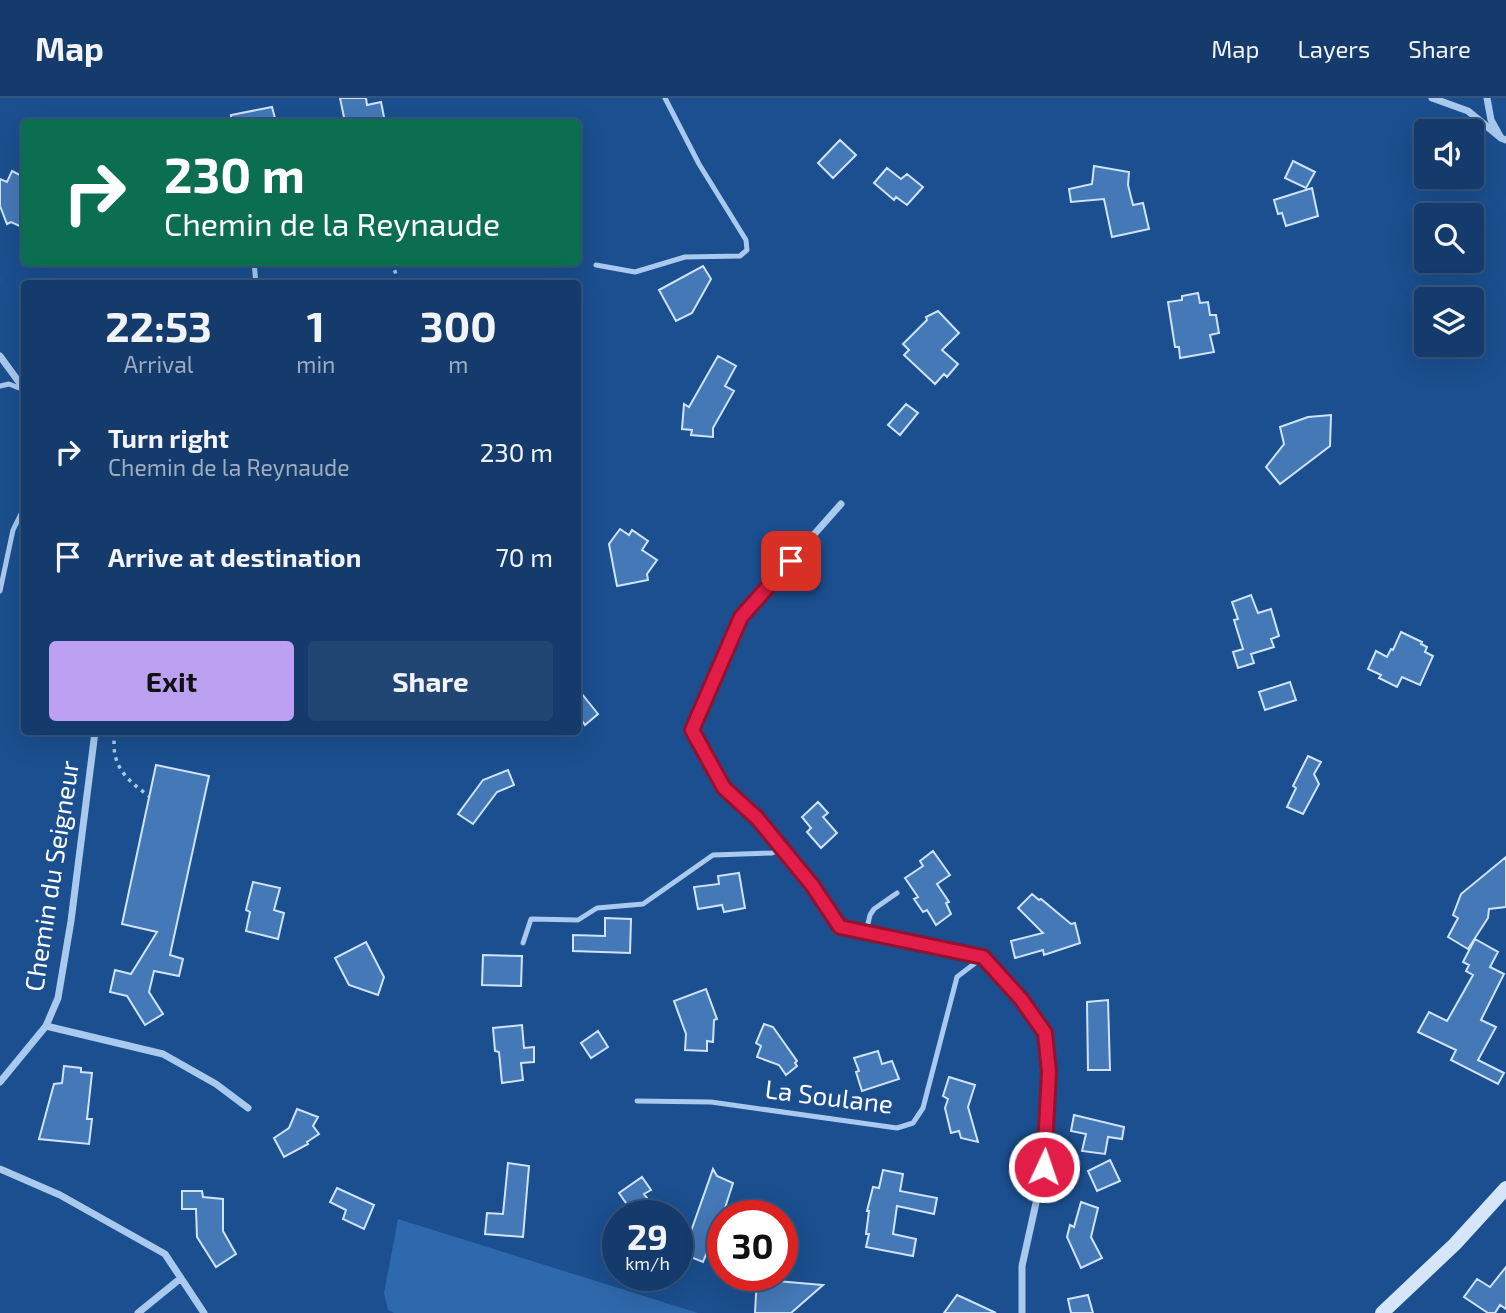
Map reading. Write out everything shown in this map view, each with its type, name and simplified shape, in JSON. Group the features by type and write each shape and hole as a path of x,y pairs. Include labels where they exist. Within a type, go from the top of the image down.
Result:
{"main road":[{"path":"1382,1313 1455,1244 1506,1188"}],"street":[{"path":"1432,98 1468,111 1503,139"},
{"path":"1487,98 1491,120 1503,139"},
{"path":"0,356 21,386"},
{"path":"841,504 741,617 692,730 724,788 757,818 812,885 840,927 983,957 1021,999 1045,1033 1049,1072 1044,1167 1021,1266 1022,1313"},
{"name":"Chemin du Seigneur","path":"0,1082 46,1026 58,998 71,921 95,735"},
{"name":"Chemin du Seigneur","path":"46,1026 163,1054 216,1084 248,1108"},
{"path":"0,1170 60,1195 165,1254 204,1313"},
{"path":"138,1313 181,1278"}],"lane":[{"path":"596,265 635,272 674,259 740,256 747,250 746,240 699,164 665,98"},
{"path":"0,386 9,384 21,389"},
{"path":"0,592 13,530 21,514"},
{"path":"523,943 531,919 578,920 597,908 643,904 713,855 772,853 782,849"},
{"path":"866,932 874,909 897,893"},
{"name":"La Soulane","path":"637,1101 711,1102 897,1128 913,1123 923,1108 957,977 983,957"}],"path":[{"path":"115,735 113,745 118,768 149,796"}],"shaded area":[{"path":"398,1219 602,1283 602,1291 628,1291 698,1313 394,1313 388,1310 384,1293"}],"building":[{"path":"340,98 366,98 367,105 381,102 384,119 344,119"},
{"path":"272,107 275,119 231,119 231,115"},
{"path":"840,140 856,155 833,178 818,163"},
{"path":"1293,161 1315,172 1306,188 1285,178"},
{"path":"1094,166 1129,172 1128,185 1133,205 1143,203 1149,229 1112,237 1104,199 1071,202 1069,189 1092,184"},
{"path":"887,168 901,179 907,174 923,187 907,205 896,197 894,200 874,183"},
{"path":"12,171 21,176 21,227 11,222 7,224 0,206 0,179 7,182"},
{"path":"1312,188 1318,216 1286,226 1282,213 1278,214 1274,200"},
{"path":"703,266 711,279 692,313 676,321 659,290"},
{"path":"1198,293 1200,303 1208,302 1210,315 1216,315 1219,333 1210,335 1214,352 1180,358 1179,347 1175,347 1168,302 1182,300 1182,296"},
{"path":"938,311 959,333 942,350 958,364 947,377 944,374 935,384 904,355 909,350 903,344 927,320 926,317"},
{"path":"718,356 736,366 725,386 734,391 713,428 713,437 691,435 692,430 682,429 684,404 689,407"},
{"path":"906,404 918,413 900,435 888,425"},
{"path":"1331,415 1330,446 1280,484 1266,467 1284,444 1280,427 1308,417"},
{"path":"620,529 629,535 632,530 648,541 642,550 657,560 647,574 648,580 617,586 609,544"},
{"path":"1251,595 1258,613 1271,609 1279,636 1271,639 1274,647 1251,654 1254,663 1238,668 1233,652 1243,649 1234,620 1238,619 1232,602"},
{"path":"1401,632 1422,642 1421,644 1427,647 1425,652 1433,656 1420,685 1402,677 1397,687 1368,669 1376,651 1387,657"},
{"path":"1290,682 1296,700 1265,710 1259,692"},
{"path":"581,693 598,714 585,725 581,719"},
{"path":"1308,756 1321,762 1314,774 1319,784 1303,814 1287,807 1296,788 1293,786"},
{"path":"156,765 209,776 170,955 183,959 179,976 154,971 149,992 163,1014 145,1025 127,996 110,992 115,970 131,974 157,932 122,924"},
{"path":"508,770 514,785 497,792 473,824 458,814 483,780"},
{"path":"818,802 828,813 823,817 837,833 821,848 807,832 811,828 802,817"},
{"path":"933,851 950,875 937,884 949,902 946,903 951,914 936,925 927,910 923,912 914,899 918,897 905,878 923,866 920,861"},
{"path":"1506,857 1506,907 1489,909 1488,918 1468,949 1448,937 1458,918 1453,915 1461,894"},
{"path":"739,873 745,908 724,912 722,905 698,909 694,887 719,884 718,876"},
{"path":"253,882 280,888 274,910 284,913 278,939 246,931 250,912 246,910"},
{"path":"1032,894 1071,924 1075,923 1080,943 1044,955 1043,950 1015,958 1011,941 1043,933 1018,908"},
{"path":"605,918 631,919 630,953 573,951 573,935 605,936"},
{"path":"1475,939 1498,952 1490,967 1504,974 1481,1020 1496,1027 1478,1060 1504,1073 1498,1084 1451,1060 1456,1050 1418,1032 1429,1012 1447,1021 1473,975 1466,971 1469,965 1463,962"},
{"path":"366,942 384,977 378,995 349,985 335,958"},
{"path":"483,955 522,956 521,986 482,985"},
{"path":"706,989 717,1019 714,1020 713,1042 707,1041 707,1051 685,1050 686,1034 674,1001"},
{"path":"1108,1000 1110,1070 1088,1070 1087,1002"},
{"path":"764,1024 773,1027 797,1061 797,1066 786,1075 779,1065 757,1057 761,1046 756,1043"},
{"path":"522,1025 524,1048 534,1047 534,1062 521,1063 523,1080 502,1083 493,1028"},
{"path":"598,1031 608,1047 591,1058 581,1043"},
{"path":"878,1051 882,1064 892,1061 899,1079 862,1091 854,1058"},
{"path":"64,1066 81,1068 81,1072 92,1073 87,1119 92,1119 89,1144 39,1139 54,1084 62,1083"},
{"path":"949,1077 975,1085 968,1107 978,1142 961,1138 959,1131 951,1133 945,1108 948,1099 943,1096"},
{"path":"297,1109 318,1117 313,1126 319,1134 307,1142 308,1144 284,1157 274,1138 289,1128"},
{"path":"1074,1115 1124,1127 1122,1139 1108,1137 1105,1154 1082,1151 1086,1134 1071,1131"},
{"path":"1110,1160 1120,1181 1097,1191 1088,1171"},
{"path":"508,1163 529,1166 523,1237 485,1234 487,1213 503,1214"},
{"path":"713,1169 717,1176 733,1183 728,1200 707,1200 707,1252 703,1262 693,1258 693,1226"},
{"path":"883,1170 903,1174 900,1191 937,1198 934,1214 897,1206 893,1234 916,1239 913,1256 866,1247 869,1234 866,1234 867,1211 873,1187 879,1188"},
{"path":"642,1177 651,1190 644,1194 649,1200 624,1200 619,1193"},
{"path":"337,1188 374,1205 364,1229 343,1219 346,1210 330,1202"},
{"path":"182,1191 202,1191 203,1197 223,1199 223,1231 236,1254 216,1267 197,1237 196,1209 182,1209"},
{"path":"1081,1202 1098,1208 1091,1237 1102,1258 1081,1268 1067,1237 1070,1225 1074,1227"},
{"path":"1506,1267 1506,1309 1500,1305 1495,1313 1488,1313 1464,1297 1477,1279 1490,1287"},
{"path":"798,1283 823,1285 791,1313 755,1313 756,1291 798,1291"},
{"path":"957,1295 966,1299 996,1313 944,1313"},
{"path":"1088,1295 1093,1313 1071,1313 1068,1299"}],"route":[{"path":"791,561 741,617 692,730 724,788 757,818 812,885 840,927 983,957 1021,999 1045,1033 1049,1072 1044,1167"}]}
